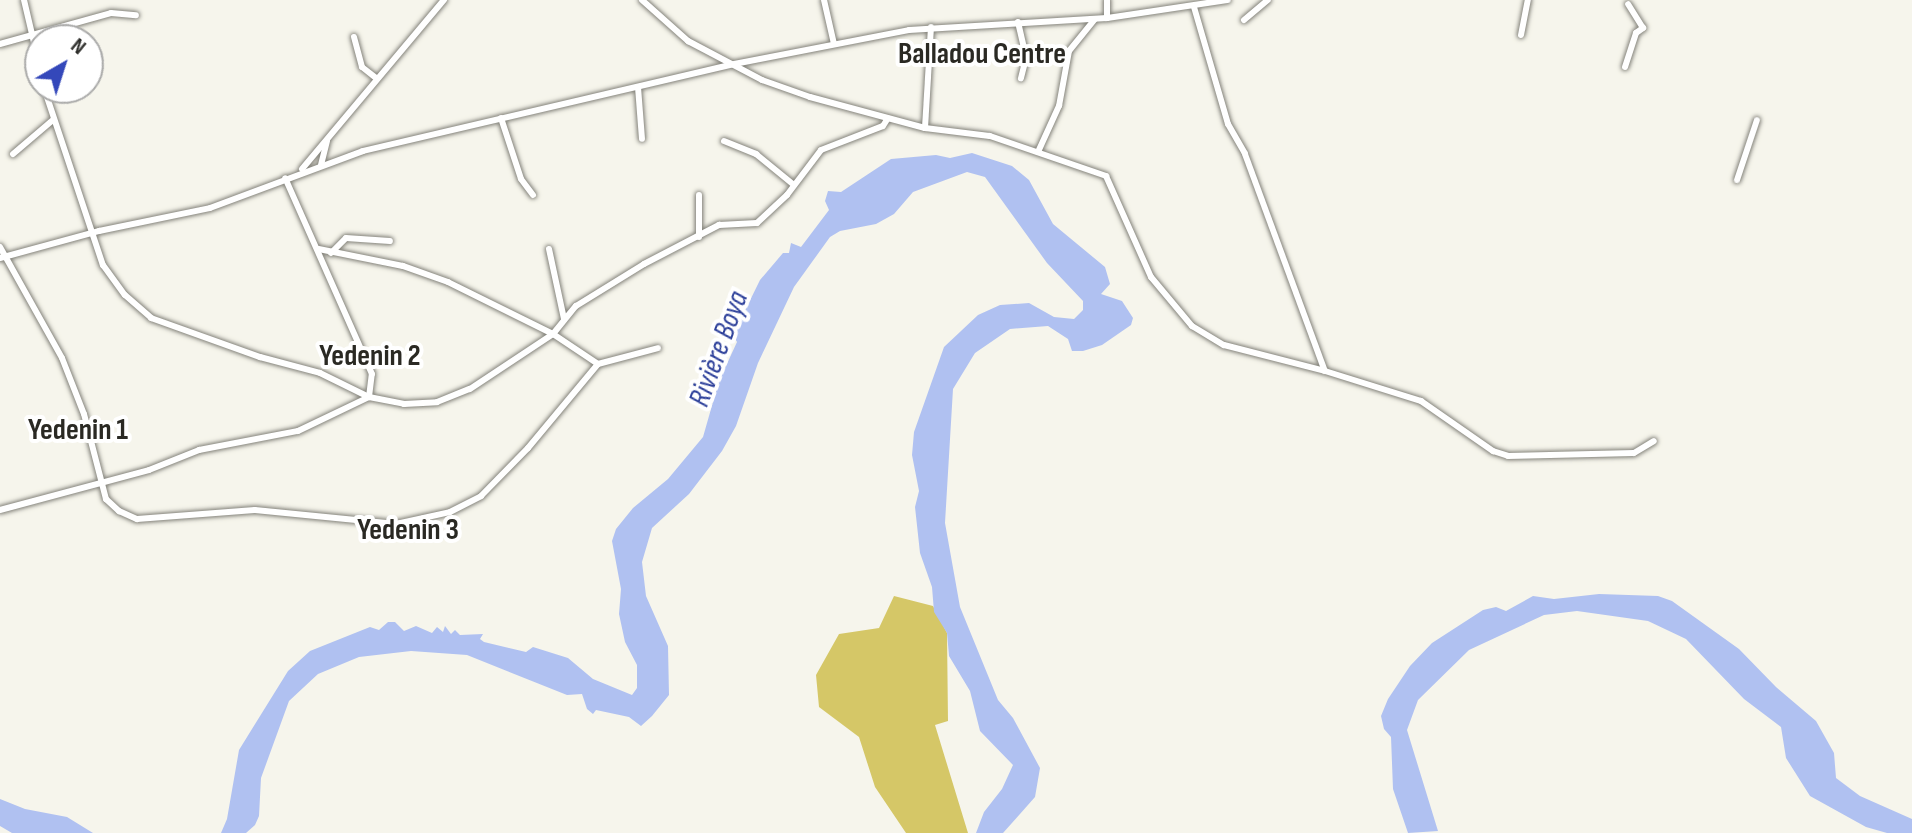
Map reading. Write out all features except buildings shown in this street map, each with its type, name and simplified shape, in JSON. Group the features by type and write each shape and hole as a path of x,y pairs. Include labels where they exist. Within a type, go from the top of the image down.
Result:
{"street":[{"path":"24,0 30,24"},
{"path":"300,171 444,0"},
{"path":"642,0 688,41 729,65 810,97 925,128 990,136 1106,176 1151,277 1192,326 1224,345 1325,371 1421,401 1493,451 1508,456 1634,453 1654,441"},
{"path":"824,0 834,44"},
{"path":"1107,0 1107,18"},
{"path":"2,257 84,235 210,208 321,165 501,118 729,65 931,27 1107,18 1228,0"},
{"path":"1244,20 1268,0"},
{"path":"1521,35 1528,0"},
{"path":"1625,67 1636,33 1643,28 1628,4"},
{"path":"1194,7 1228,124 1245,154 1325,371"},
{"path":"72,24 111,13 136,15"},
{"path":"1038,152 1059,106 1069,51 1096,18"},
{"path":"1018,22 1026,58 1021,78"},
{"path":"925,128 931,27"},
{"path":"0,44 24,37"},
{"path":"354,37 362,67 376,78"},
{"path":"638,87 642,139"},
{"path":"48,104 103,265 125,295 151,318 260,357 320,373 369,397 404,404 437,402 470,389 553,334 576,306 615,281 729,222 757,223 770,214 821,150 883,126 888,118"},
{"path":"501,118 521,179 533,195"},
{"path":"13,154 53,120"},
{"path":"1737,180 1757,120"},
{"path":"321,165 327,140"},
{"path":"724,141 761,157 794,185"},
{"path":"285,178 372,374 369,397"},
{"path":"699,195 699,237"},
{"path":"84,235 87,217"},
{"path":"331,253 346,238 390,241"},
{"path":"0,247 2,257 62,358 84,414 106,499 119,511 137,519 255,510 396,524 450,512 481,496 528,448 598,364 658,348"},
{"path":"319,249 403,266 448,282 553,334 598,364"},
{"path":"549,249 564,319"},
{"path":"0,510 149,470 199,450 298,431 369,397"}],"shaded area":[{"path":"894,596 933,606 947,633 948,721 935,725 968,833 906,833 875,787 859,737 819,707 816,675 839,634 879,628"}],"water":[{"path":"972,153 1012,166 1029,180 1053,224 1105,267 1110,284 1101,294 1122,301 1133,318 1131,325 1102,345 1083,351 1072,351 1068,339 1048,326 1010,329 975,353 953,389 945,523 960,607 998,700 1013,718 1040,768 1035,797 1003,833 976,833 984,812 1002,789 1013,765 980,731 970,691 949,656 947,633 934,612 932,587 920,553 915,507 919,491 912,455 914,432 944,347 978,315 1000,305 1029,303 1054,317 1074,319 1083,310 1083,301 1047,263 985,177 967,172 913,192 894,214 876,224 840,231 830,237 794,287 758,363 736,426 722,451 689,494 652,528 642,562 646,596 668,646 669,695 641,726 629,717 596,710 593,714 587,709 582,694 567,695 467,655 411,651 359,657 318,674 289,701 261,778 259,816 255,825 246,833 221,833 227,819 239,750 288,671 310,651 370,627 379,630 388,622 395,622 404,631 416,626 432,633 437,627 443,632 445,626 451,634 455,630 460,635 483,634 480,639 484,642 526,652 533,647 568,658 593,679 632,695 637,688 637,665 625,642 619,614 621,589 612,541 616,529 633,508 668,479 703,437 719,381 737,342 733,335 760,280 783,253 789,253 791,243 801,247 829,210 825,201 828,191 841,192 891,159 936,155 950,158"},
{"path":"1599,594 1658,596 1672,601 1739,649 1776,687 1816,721 1834,753 1836,778 1860,796 1912,819 1912,833 1887,833 1866,827 1810,796 1786,758 1781,727 1744,699 1686,639 1648,621 1577,611 1544,615 1469,650 1418,700 1407,730 1438,831 1408,833 1393,789 1391,737 1384,729 1381,716 1388,699 1410,666 1432,643 1483,610 1496,607 1506,611 1533,596 1554,599"},
{"path":"0,799 25,809 67,817 93,833 12,833 0,826"}],"district":[{"name":"Balladou Centre","path":"982,54"},
{"name":"Yedenin 2","path":"370,356"},
{"name":"Yedenin 1","path":"78,430"},
{"name":"Yedenin 3","path":"408,530"}],"water label":[{"name":"Rivière Boya","path":"719,349"}]}
